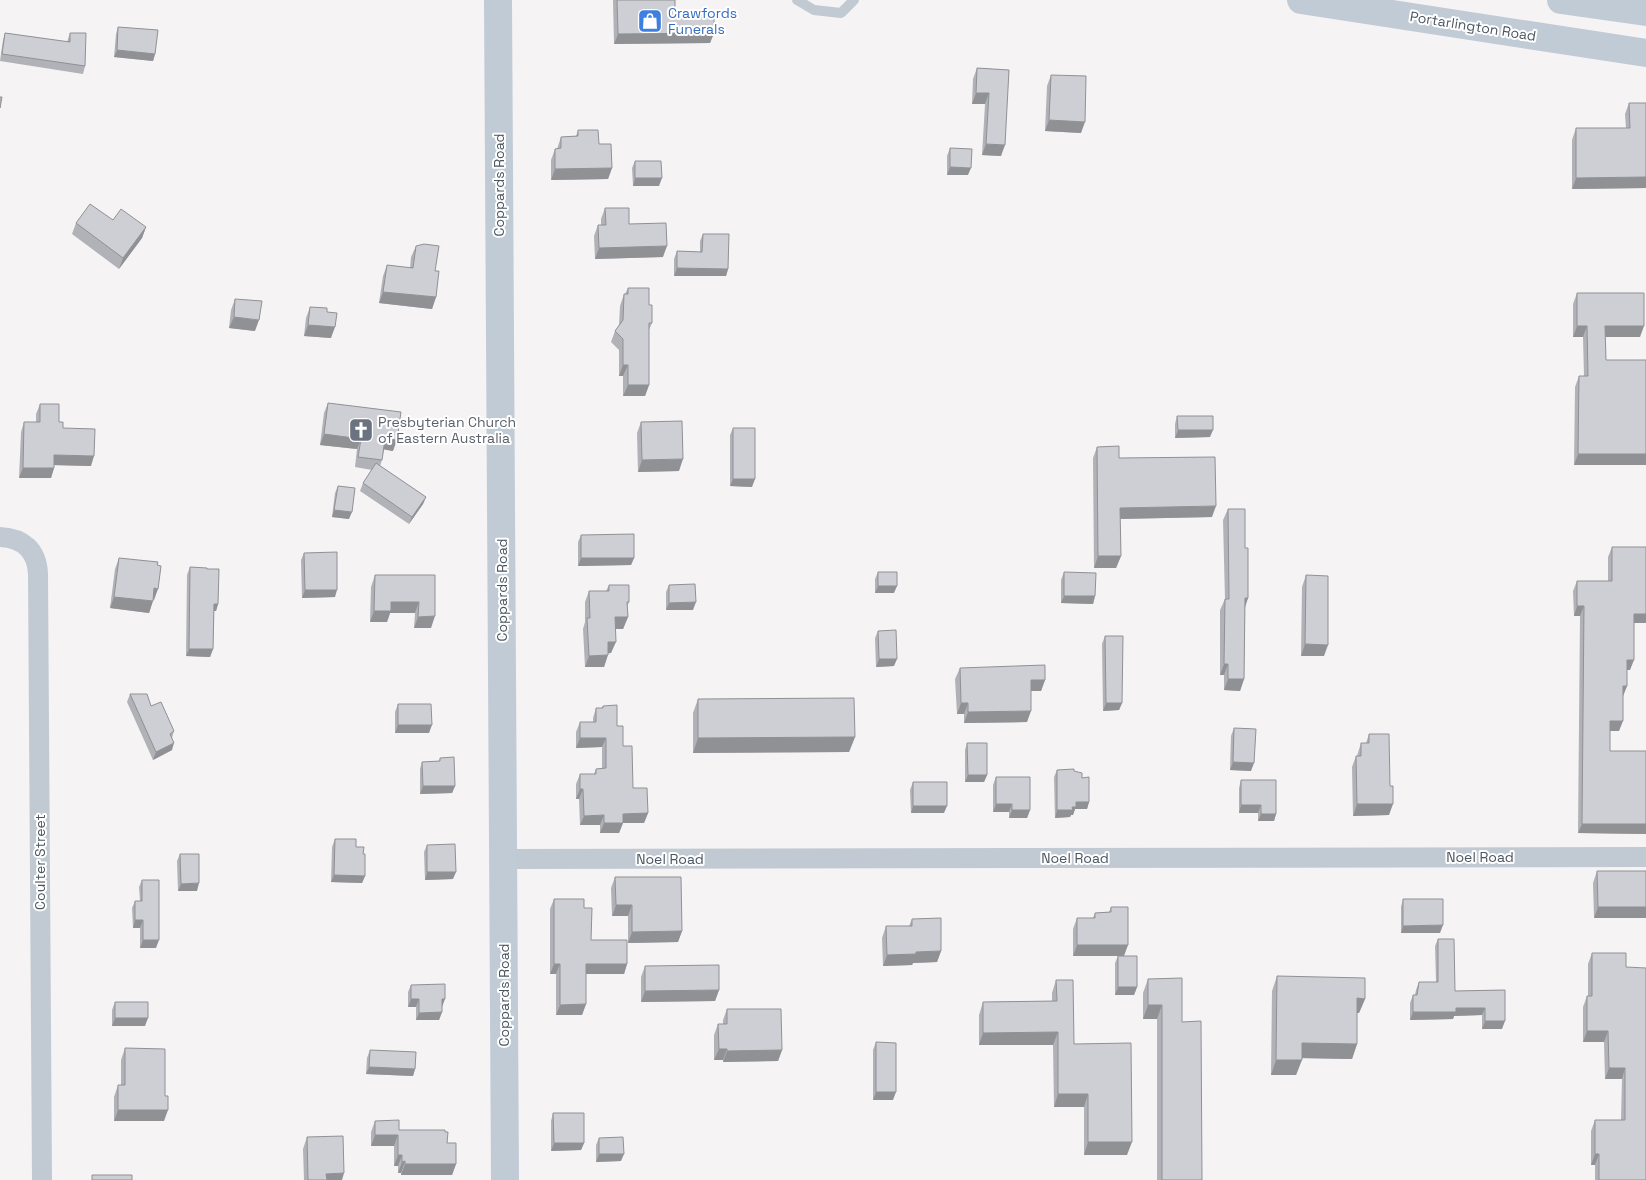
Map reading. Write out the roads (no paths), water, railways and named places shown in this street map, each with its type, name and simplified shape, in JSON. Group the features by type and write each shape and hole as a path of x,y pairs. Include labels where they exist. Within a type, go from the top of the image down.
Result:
{"street":[{"name":"Coppards Road","path":"498,0 505,1180"},
{"name":"Portarlington Road","path":"1301,0 1646,53"},
{"path":"1561,0 1646,12"},
{"name":"Coulter Street","path":"0,537 15,539 28,548 35,558 38,574 42,1180"},
{"name":"Noel Road","path":"504,859 1646,856"}],"lane":[{"path":"797,0 814,10 841,13 854,0"}],"place":[{"name":"Crawfords Funerals","path":"650,21"},
{"name":"Presbyterian Church of Eastern Australia","path":"361,430"}]}
